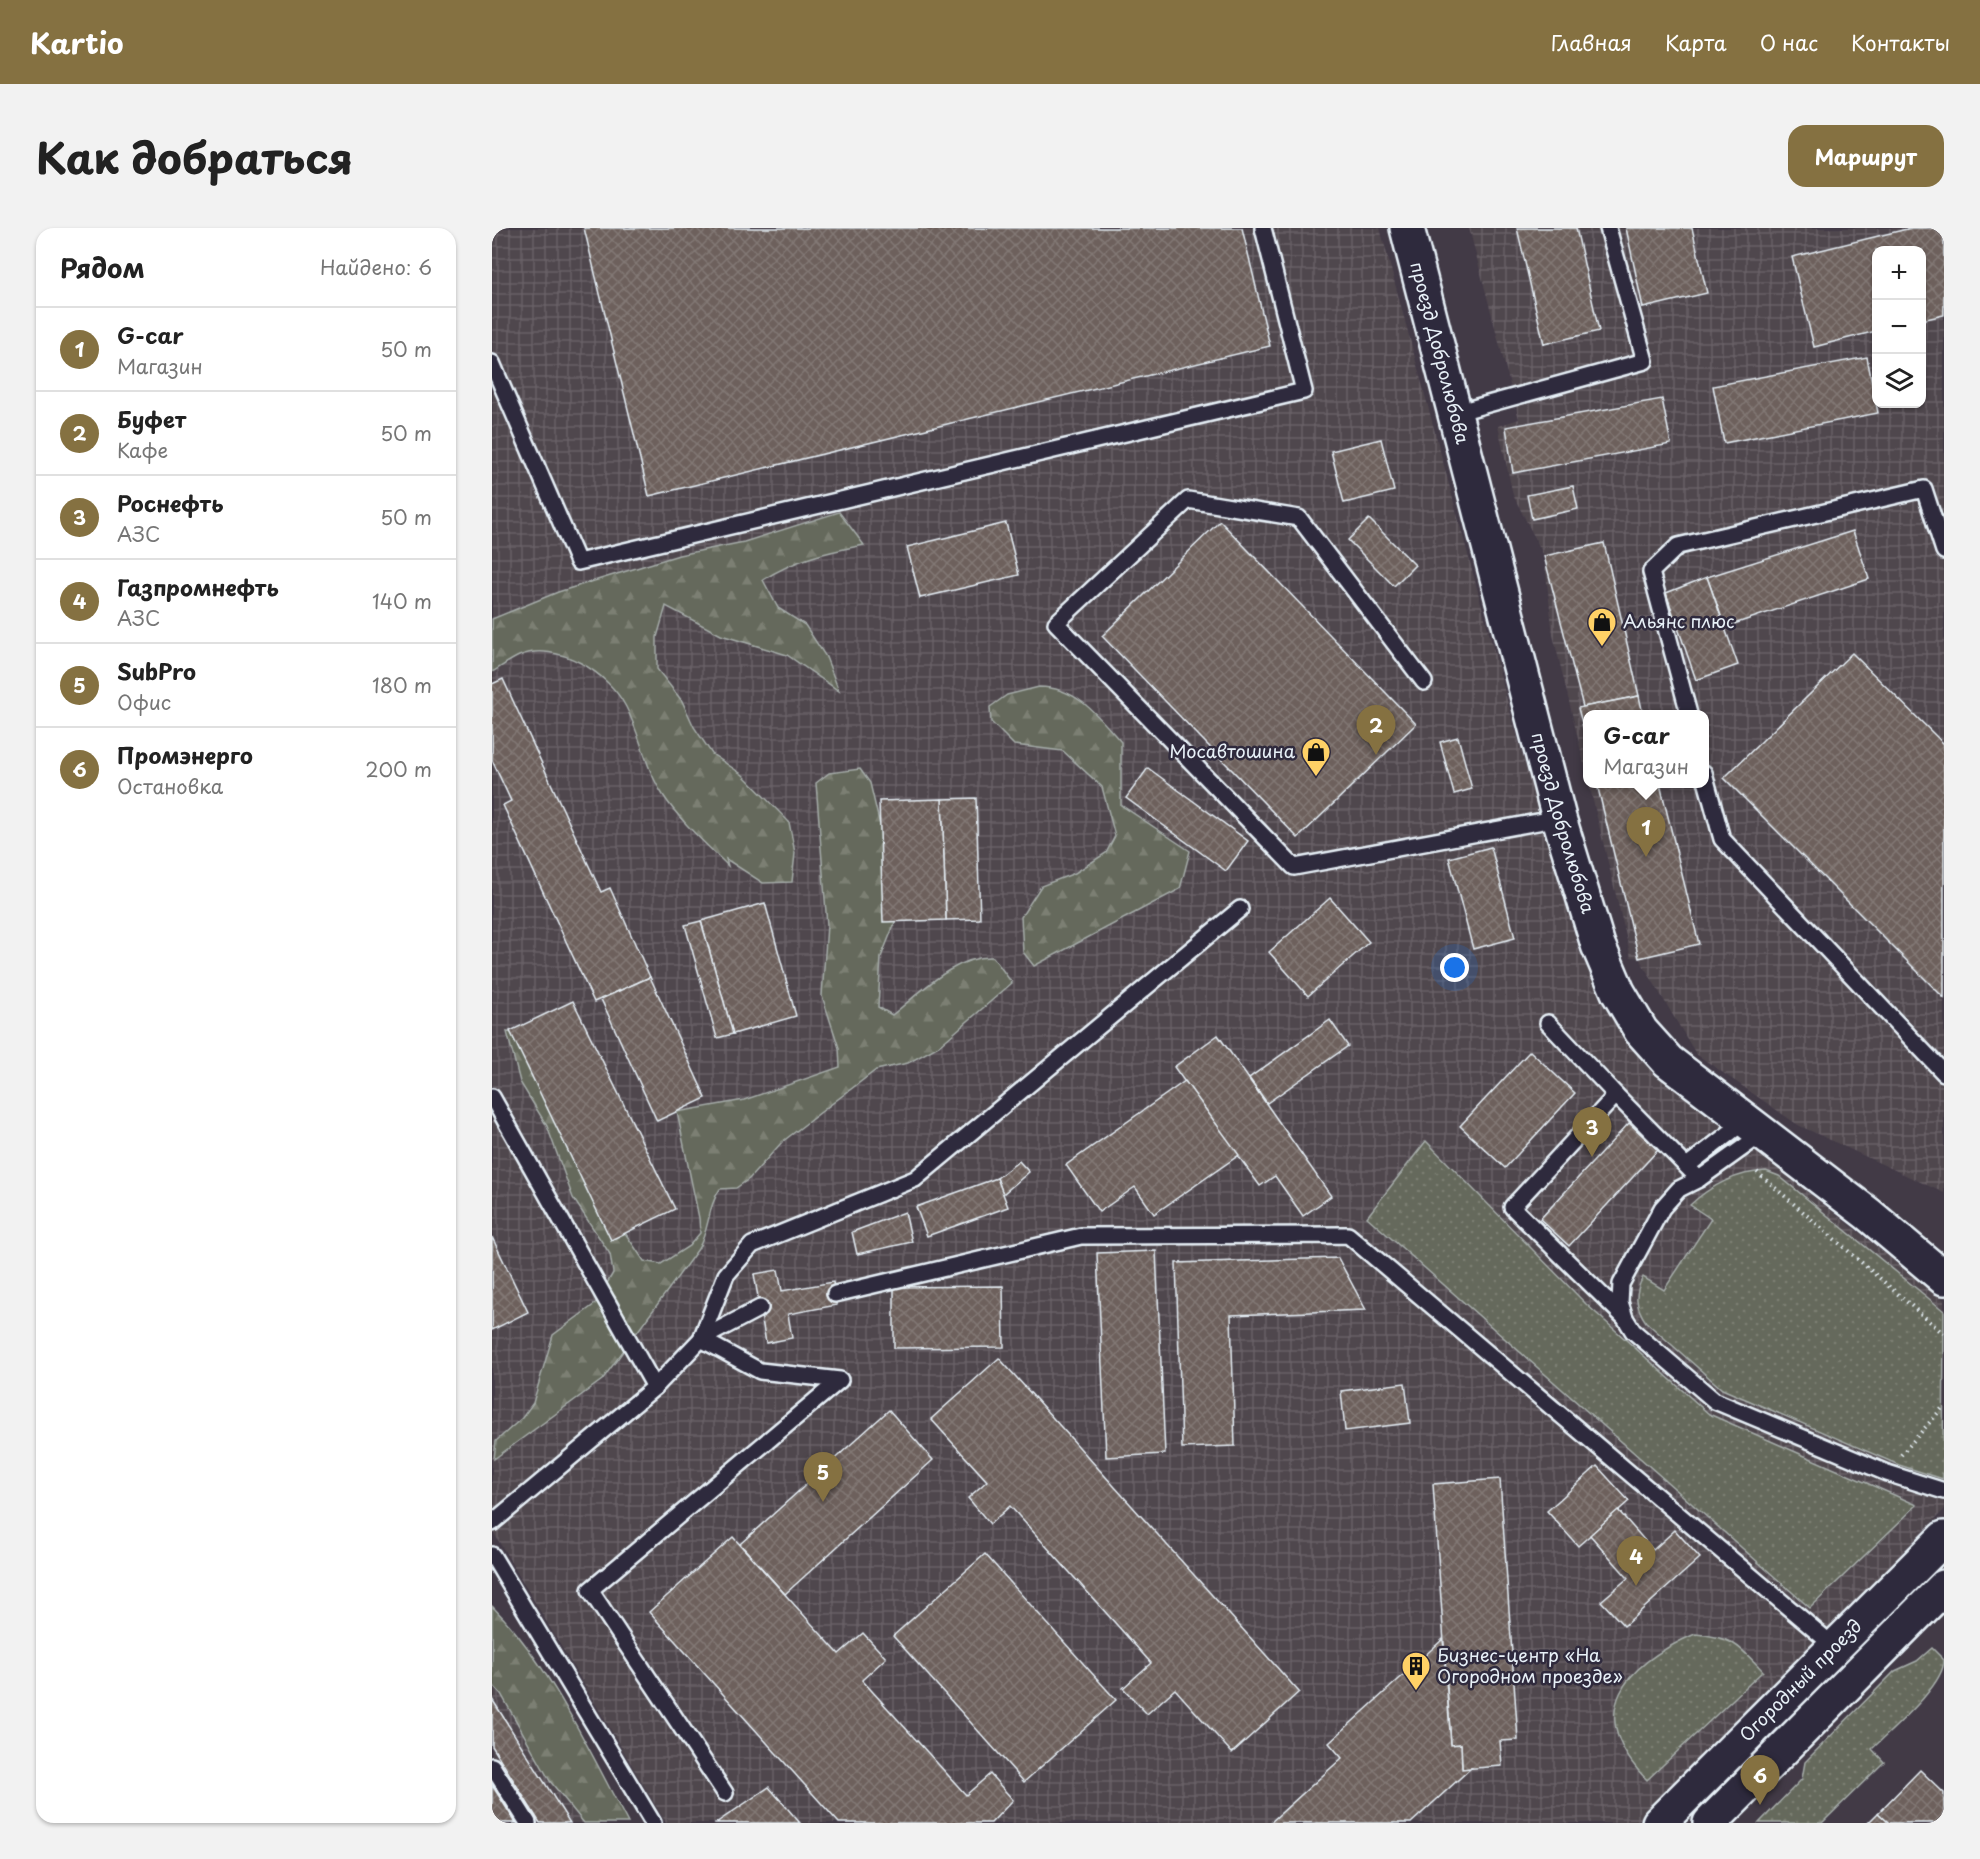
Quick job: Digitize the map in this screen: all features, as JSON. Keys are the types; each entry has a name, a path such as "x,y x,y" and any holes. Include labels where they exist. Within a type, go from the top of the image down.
{"street":[{"name":"проезд Добролюбова","path":"1407,228 1559,818 1598,945 1618,992 1641,1031 1668,1060 1868,1214 1944,1278"},
{"name":"Огородный проезд","path":"1710,1823 1922,1597 1944,1538"},
{"name":"Огородный проезд","path":"1659,1823 1835,1647 1922,1597"}],"lane":[{"path":"492,363 578,562 1304,391 1263,228"},
{"path":"1455,413 1645,361 1608,228"},
{"path":"1688,710 1651,572 1678,546 1924,489 1944,551"},
{"path":"1424,682 1299,518 1188,500 1056,623 1294,867 1559,818"},
{"path":"1708,788 1722,839 1944,1073"},
{"path":"701,1339 726,1275 752,1245 915,1179 1240,909"},
{"path":"1548,1023 1699,1179"},
{"path":"1616,1095 1512,1207 1625,1318 1634,1331 1716,1401 1887,1473 1944,1491"},
{"path":"492,1097 655,1387"},
{"path":"1625,1318 1620,1302 1621,1284 1662,1208 1679,1190 1736,1154 1754,1128"},
{"path":"1687,1166 1754,1128"},
{"path":"835,1293 1081,1236 1348,1235 1835,1647"},
{"path":"492,1522 655,1387 701,1339 760,1308"},
{"path":"701,1339 760,1371 840,1380 590,1590 725,1793"},
{"path":"492,1555 653,1823"},
{"path":"492,1767 528,1823"}],"path":[{"path":"1736,1154 1944,1334"},
{"path":"1909,1462 1898,1458 1944,1406"}],"shaded area":[{"path":"492,228 1380,228 1512,718 1579,950 1602,1000 1627,1040 1655,1071 1944,1300 1944,1510 1636,1823 666,1823 492,1530"},
{"path":"1469,228 1944,228 1944,1193 1798,1125 1696,1054 1639,958 1631,957 1590,788 1709,788 1709,710 1583,710 1583,759 1553,635 1544,556 1513,495 1498,426 1519,419"},
{"path":"492,1660 593,1823 492,1823"}],"green space":[{"path":"839,512 864,545 812,557 763,580 778,608 805,625 826,657 839,691 787,655 721,635 666,606 657,637 657,669 682,701 694,727 712,754 743,775 789,822 795,853 792,882 763,883 726,859 728,866 685,823 657,785 626,707 618,694 595,672 565,656 549,652 534,652 519,656 492,672 492,619 558,592 679,555 744,542"},
{"path":"1039,687 1065,692 1086,705 1104,722 1121,742 1121,805 1190,851 1180,889 1034,966 1023,952 1021,917 1041,886 1075,873 1106,853 1115,836 1102,787 1063,751 1014,745 991,722 990,707 1007,695"},
{"path":"860,769 870,783 900,910 881,957 878,1007 892,1015 939,977 965,962 979,958 993,957 1012,983 939,1046 908,1063 876,1070 782,1142 749,1179 736,1188 720,1189 698,1249 602,1380 494,1459 496,1441 522,1418 533,1403 553,1335 595,1304 613,1273 610,1254 573,1198 547,1126 520,1082 507,1032 522,1034 615,1218 644,1261 661,1264 689,1246 700,1233 699,1218 677,1112 744,1100 840,1067 839,1048 822,996 827,925 816,783 829,773"},
{"path":"1426,1141 1586,1304 1709,1414 1917,1505 1810,1608 1367,1217"},
{"path":"1766,1171 1779,1176 1944,1311 1943,1479 1899,1465 1722,1389 1642,1316 1637,1294 1643,1277 1664,1290 1711,1219 1690,1205 1707,1191 1725,1181 1745,1174"},
{"path":"492,1606 513,1629 550,1681 628,1823 584,1823 550,1781 501,1694 492,1684"},
{"path":"1695,1634 1727,1640 1741,1649 1763,1671 1647,1780 1627,1756 1617,1733 1615,1713 1620,1694 1631,1676 1648,1660"},
{"path":"1932,1648 1944,1660 1942,1671 1926,1695 1872,1749 1884,1762 1822,1823 1759,1823 1802,1779 1805,1762 1895,1671 1917,1661"}],"building":[{"path":"584,228 1242,228 1270,346 649,496"},
{"path":"1517,228 1576,228 1599,331 1544,344"},
{"path":"1626,228 1692,228 1707,293 1643,308"},
{"path":"1911,228 1944,228 1944,315 1926,319 1926,246 1872,246 1872,332 1814,347 1792,257"},
{"path":"1867,357 1872,382 1872,408 1877,408 1878,413 1724,443 1713,386"},
{"path":"1662,399 1671,444 1513,473 1506,427"},
{"path":"1381,439 1394,491 1344,503 1331,451"},
{"path":"1573,486 1578,509 1532,519 1527,495"},
{"path":"1369,519 1415,565 1394,586 1348,540"},
{"path":"1220,521 1416,724 1298,838 1102,636"},
{"path":"1006,523 1019,575 920,598 907,547"},
{"path":"1853,531 1869,579 1725,627 1707,577"},
{"path":"1604,543 1639,696 1583,707 1544,556"},
{"path":"1707,577 1738,665 1696,680 1666,593"},
{"path":"1852,653 1944,744 1944,998 1724,778"},
{"path":"503,679 601,892 610,888 650,977 594,1002 503,805 511,801 492,760 492,684"},
{"path":"1639,696 1642,710 1583,710 1583,727 1578,708"},
{"path":"1458,737 1472,789 1454,794 1440,742"},
{"path":"1148,768 1248,841 1226,871 1126,798"},
{"path":"1598,788 1661,788 1699,944 1639,958"},
{"path":"976,798 980,919 946,920 942,799"},
{"path":"942,799 946,920 883,922 879,801"},
{"path":"1491,847 1515,938 1473,949 1449,858"},
{"path":"1330,898 1369,942 1308,996 1269,952"},
{"path":"765,903 796,1016 733,1034 701,921"},
{"path":"701,921 733,1034 717,1038 685,925"},
{"path":"650,977 706,1098 657,1121 601,999"},
{"path":"573,1001 675,1209 611,1240 510,1031"},
{"path":"1330,1020 1348,1046 1267,1103 1249,1078"},
{"path":"1218,1035 1331,1196 1303,1216 1275,1176 1260,1186 1174,1067"},
{"path":"1530,1051 1575,1093 1505,1168 1460,1126"},
{"path":"1185,1081 1239,1155 1154,1214 1135,1187 1099,1212 1066,1165"},
{"path":"1629,1123 1658,1150 1569,1246 1540,1219"},
{"path":"1019,1161 1029,1172 1003,1194 997,1178"},
{"path":"997,1178 1008,1207 927,1236 916,1207"},
{"path":"905,1212 912,1242 857,1254 852,1232"},
{"path":"492,1237 528,1312 492,1330"},
{"path":"1156,1251 1165,1454 1106,1457 1097,1253"},
{"path":"1338,1258 1366,1310 1231,1315 1235,1446 1182,1448 1176,1263"},
{"path":"778,1270 782,1291 833,1282 837,1305 788,1314 792,1338 766,1343 754,1274"},
{"path":"1003,1286 1004,1347 894,1348 894,1287"},
{"path":"999,1358 1299,1692 1232,1753 1175,1689 1147,1714 1123,1688 1151,1663 1010,1506 990,1524 968,1498 987,1481 931,1419"},
{"path":"1405,1383 1410,1423 1345,1431 1341,1391"},
{"path":"889,1410 933,1460 785,1594 740,1544"},
{"path":"1597,1466 1629,1501 1578,1546 1547,1511"},
{"path":"1500,1479 1518,1740 1500,1741 1502,1766 1462,1769 1461,1744 1451,1745 1433,1484"},
{"path":"1618,1510 1653,1550 1675,1530 1700,1558 1624,1626 1601,1601 1628,1578 1590,1535"},
{"path":"733,1537 839,1654 863,1633 886,1658 862,1680 966,1795 990,1774 1013,1800 991,1823 839,1823 649,1612"},
{"path":"985,1554 1116,1700 1024,1782 893,1636"},
{"name":"Бизнес-центр «На Огородном проезде»","path":"1443,1639 1451,1745 1461,1744 1462,1769 1471,1768 1411,1823 1270,1823 1342,1758 1329,1743"},
{"path":"492,1699 570,1823 540,1823 492,1746"},
{"path":"1920,1770 1944,1793 1944,1823 1889,1823 1878,1813"},
{"path":"492,1785 516,1823 492,1823"},
{"path":"769,1787 800,1823 716,1823"},
{"path":"1878,1813 1889,1823 1868,1823"}],"place":[{"name":"Альянс плюс","path":"1602,648"},
{"name":"Буфет","path":"1376,755"},
{"name":"Мосавтошина","path":"1316,778"},
{"name":"G-car","path":"1646,857"},
{"name":"Роснефть","path":"1592,1157"},
{"name":"SubPro","path":"823,1502"},
{"name":"Газпромнефть","path":"1636,1586"},
{"name":"Бизнес-центр «На Огородном проезде»","path":"1416,1692"},
{"name":"Промэнерго","path":"1760,1805"}]}
